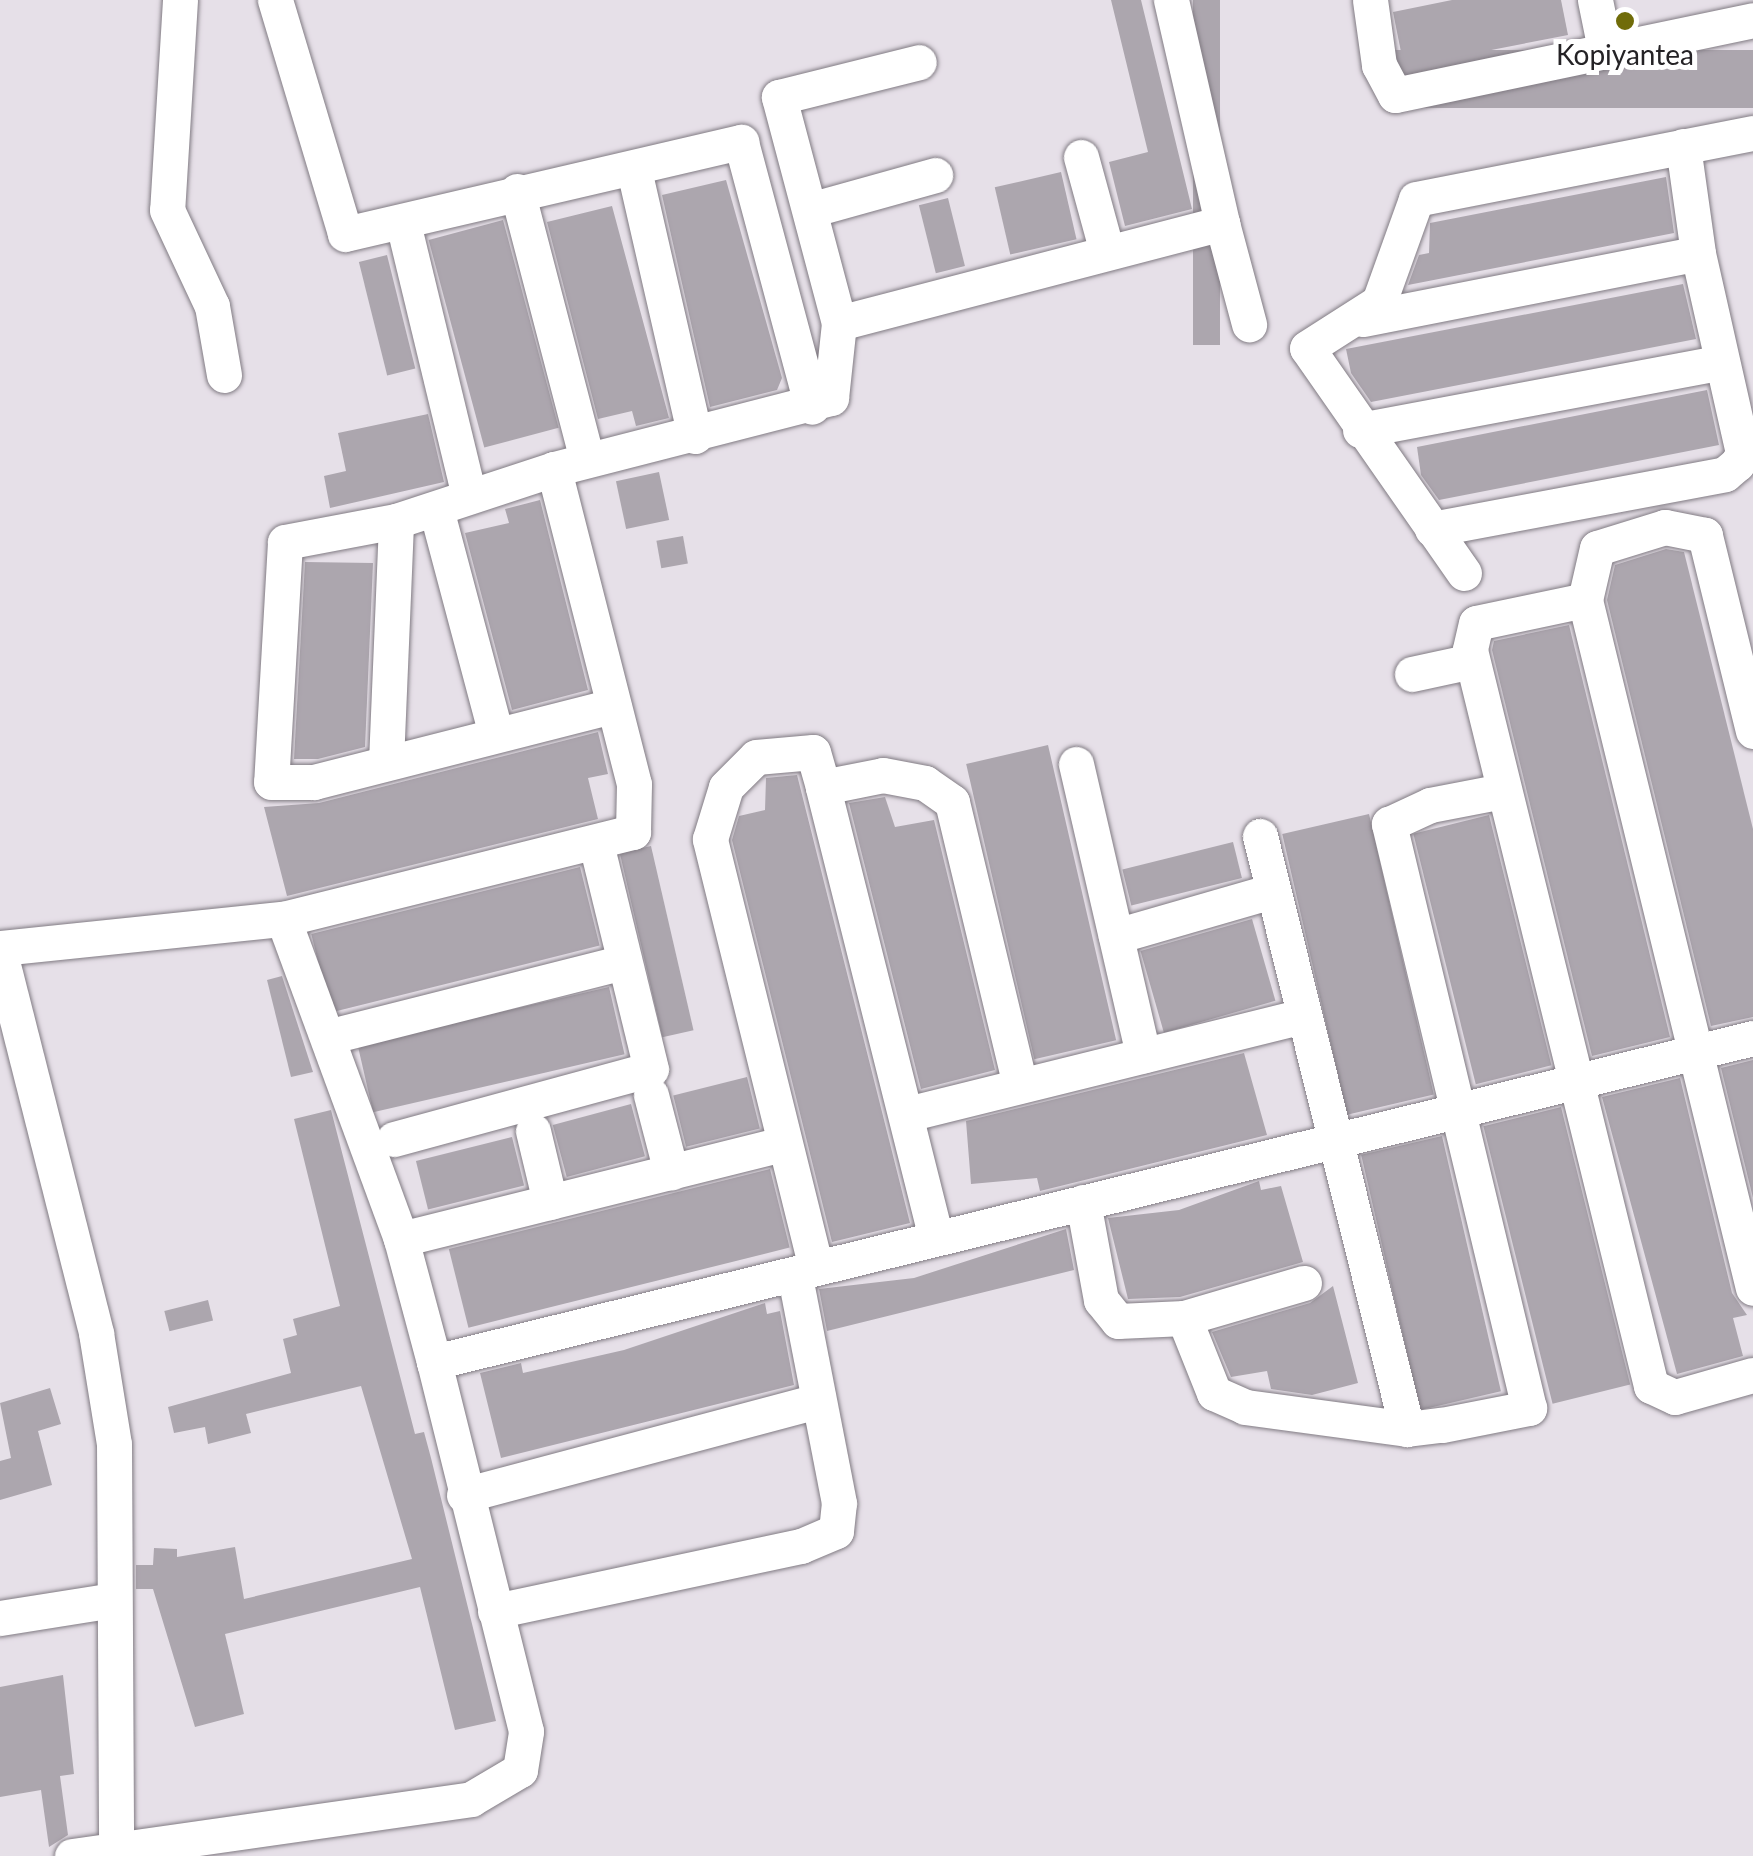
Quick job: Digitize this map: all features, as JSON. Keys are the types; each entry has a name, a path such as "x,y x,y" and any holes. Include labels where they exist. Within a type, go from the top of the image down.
{"street":[{"path":"180,0 167,210 212,306 224,375"},
{"path":"275,0 334,223 344,234 402,223 517,191 634,170 741,142 812,407"},
{"path":"1170,0 1249,324"},
{"path":"1370,0 1379,64 1395,96 1753,20"},
{"path":"1595,0 1605,49"},
{"path":"613,706 282,789 271,782 285,542 396,521 570,462 812,407 838,384 839,323 779,97 919,62"},
{"path":"1363,320 1379,302 1416,199 1753,133"},
{"path":"1432,529 1724,474 1743,452 1698,252 1683,146"},
{"path":"1081,157 1108,252"},
{"path":"634,170 695,436"},
{"path":"810,210 936,175"},
{"path":"116,1854 114,1600 118,1482 96,1333 0,950 245,926 633,832 640,812 613,706 517,191"},
{"path":"402,223 496,734"},
{"path":"839,323 1222,223"},
{"path":"1464,573 1360,430 1307,348 1363,320 1698,252"},
{"path":"1360,430 1722,362"},
{"path":"386,762 396,521"},
{"path":"1753,731 1711,549 1696,526 1605,542 1591,555 1586,600 1700,1050 1753,1288"},
{"path":"1586,600 1476,623 1472,661 1651,1386 1675,1397 1753,1375"},
{"path":"1412,674 1472,661"},
{"path":"495,1611 828,1538 841,1514 818,1401 806,1272 784,1144 714,877 712,820 739,770 764,754 813,752 936,1238"},
{"path":"1076,764 1143,1055"},
{"path":"824,787 884,775 925,784 952,802 1020,1085"},
{"path":"1184,1318 1214,1393 1245,1408 1407,1429 1529,1408 1389,824 1430,805 1503,792"},
{"path":"1260,836 1407,1429"},
{"path":"394,1138 644,1077 651,1050 624,962 596,844"},
{"path":"1116,936 1272,890"},
{"path":"72,1856 116,1854 470,1799 509,1783 526,1731 400,1239 288,932"},
{"path":"343,1033 624,962"},
{"path":"906,1114 1303,1016"},
{"path":"434,1362 1753,1038"},
{"path":"651,1095 672,1172"},
{"path":"532,1130 550,1202"},
{"path":"400,1239 784,1144"},
{"path":"1083,1202 1102,1300 1118,1321 1184,1318 1304,1283"},
{"path":"464,1494 818,1401"},
{"path":"0,1618 114,1600"}],"building":[{"path":"1111,0 1141,0 1192,209 1125,226 1109,162 1148,152"},
{"path":"1193,0 1220,0 1220,345 1193,345"},
{"path":"1452,0 1561,0 1568,35 1404,67 1393,12"},
{"path":"1389,50 1753,50 1753,108 1389,108"},
{"path":"1061,172 1077,239 1010,255 995,187"},
{"path":"1666,177 1674,233 1408,285 1419,255 1429,253 1430,223"},
{"path":"726,180 782,378 777,390 710,407 662,195"},
{"path":"948,198 965,266 936,273 919,205"},
{"path":"612,206 669,418 636,426 632,411 598,419 547,222"},
{"path":"503,220 559,428 484,448 429,240"},
{"path":"387,255 415,369 387,376 359,262"},
{"path":"1683,284 1696,339 1371,402 1351,373 1346,349"},
{"path":"1707,390 1719,445 1439,500 1421,475 1417,447"},
{"path":"428,414 444,482 330,508 324,476 346,471 338,433"},
{"path":"659,472 669,520 626,529 616,481"},
{"path":"540,500 588,690 512,710 465,533 509,523 505,509"},
{"path":"683,536 688,564 661,568 656,541"},
{"path":"1666,549 1684,552 1753,829 1753,1017 1711,1026 1607,600 1615,565"},
{"path":"305,562 373,563 365,747 318,759 294,759"},
{"path":"1569,625 1670,1037 1592,1056 1492,650 1494,641"},
{"path":"598,732 608,774 588,778 598,819 287,896 264,807 319,803"},
{"path":"1048,745 1116,1040 1034,1059 966,764"},
{"path":"797,775 910,1223 832,1242 732,840 739,816 765,810 766,778"},
{"path":"885,797 895,827 934,820 995,1070 921,1089 849,803"},
{"path":"1369,814 1434,1095 1347,1115 1282,834"},
{"path":"1489,815 1551,1065 1476,1084 1413,834"},
{"path":"1233,842 1242,878 1131,905 1122,870"},
{"path":"651,846 694,1030 662,1037 620,853"},
{"path":"580,867 600,946 331,1013 311,934"},
{"path":"1252,919 1275,1001 1164,1033 1140,951"},
{"path":"282,976 313,1072 291,1077 267,980"},
{"path":"609,987 625,1054 373,1112 358,1045"},
{"path":"1244,1053 1267,1135 1040,1191 1037,1178 971,1184 966,1121"},
{"path":"1753,1060 1753,1198 1721,1068"},
{"path":"747,1077 760,1128 686,1147 673,1095"},
{"path":"1680,1078 1732,1293 1747,1315 1733,1318 1743,1356 1677,1374 1602,1097"},
{"path":"631,1104 645,1156 567,1177 553,1125"},
{"path":"1561,1107 1630,1385 1553,1404 1483,1126"},
{"path":"331,1110 415,1434 424,1432 496,1721 455,1730 420,1587 225,1634 244,1714 195,1727 153,1589 136,1589 136,1565 153,1565 154,1548 177,1549 177,1557 235,1547 244,1599 412,1559 361,1386 246,1414 251,1433 208,1444 205,1427 174,1433 168,1407 291,1373 283,1339 297,1335 293,1319 340,1306 294,1119"},
{"path":"1442,1136 1501,1391 1420,1410 1361,1155"},
{"path":"512,1137 524,1186 428,1209 416,1161"},
{"path":"770,1169 790,1248 468,1328 449,1249"},
{"path":"1259,1181 1261,1190 1281,1186 1303,1262 1180,1297 1128,1299 1108,1218 1179,1210"},
{"path":"1066,1229 1074,1270 827,1331 819,1289 914,1278"},
{"path":"1333,1286 1358,1383 1312,1395 1271,1389 1267,1371 1231,1377 1212,1332 1310,1303"},
{"path":"208,1300 213,1320 169,1331 164,1311"},
{"path":"765,1303 767,1314 780,1311 794,1385 501,1458 480,1373 521,1363 523,1373 624,1350"},
{"path":"50,1388 61,1424 38,1431 52,1485 0,1500 0,1461 11,1458 0,1403"},
{"path":"63,1675 74,1774 60,1776 68,1835 49,1847 41,1790 0,1797 0,1687"}],"place":[{"name":"Kopiyantea","path":"1625,21"}]}
